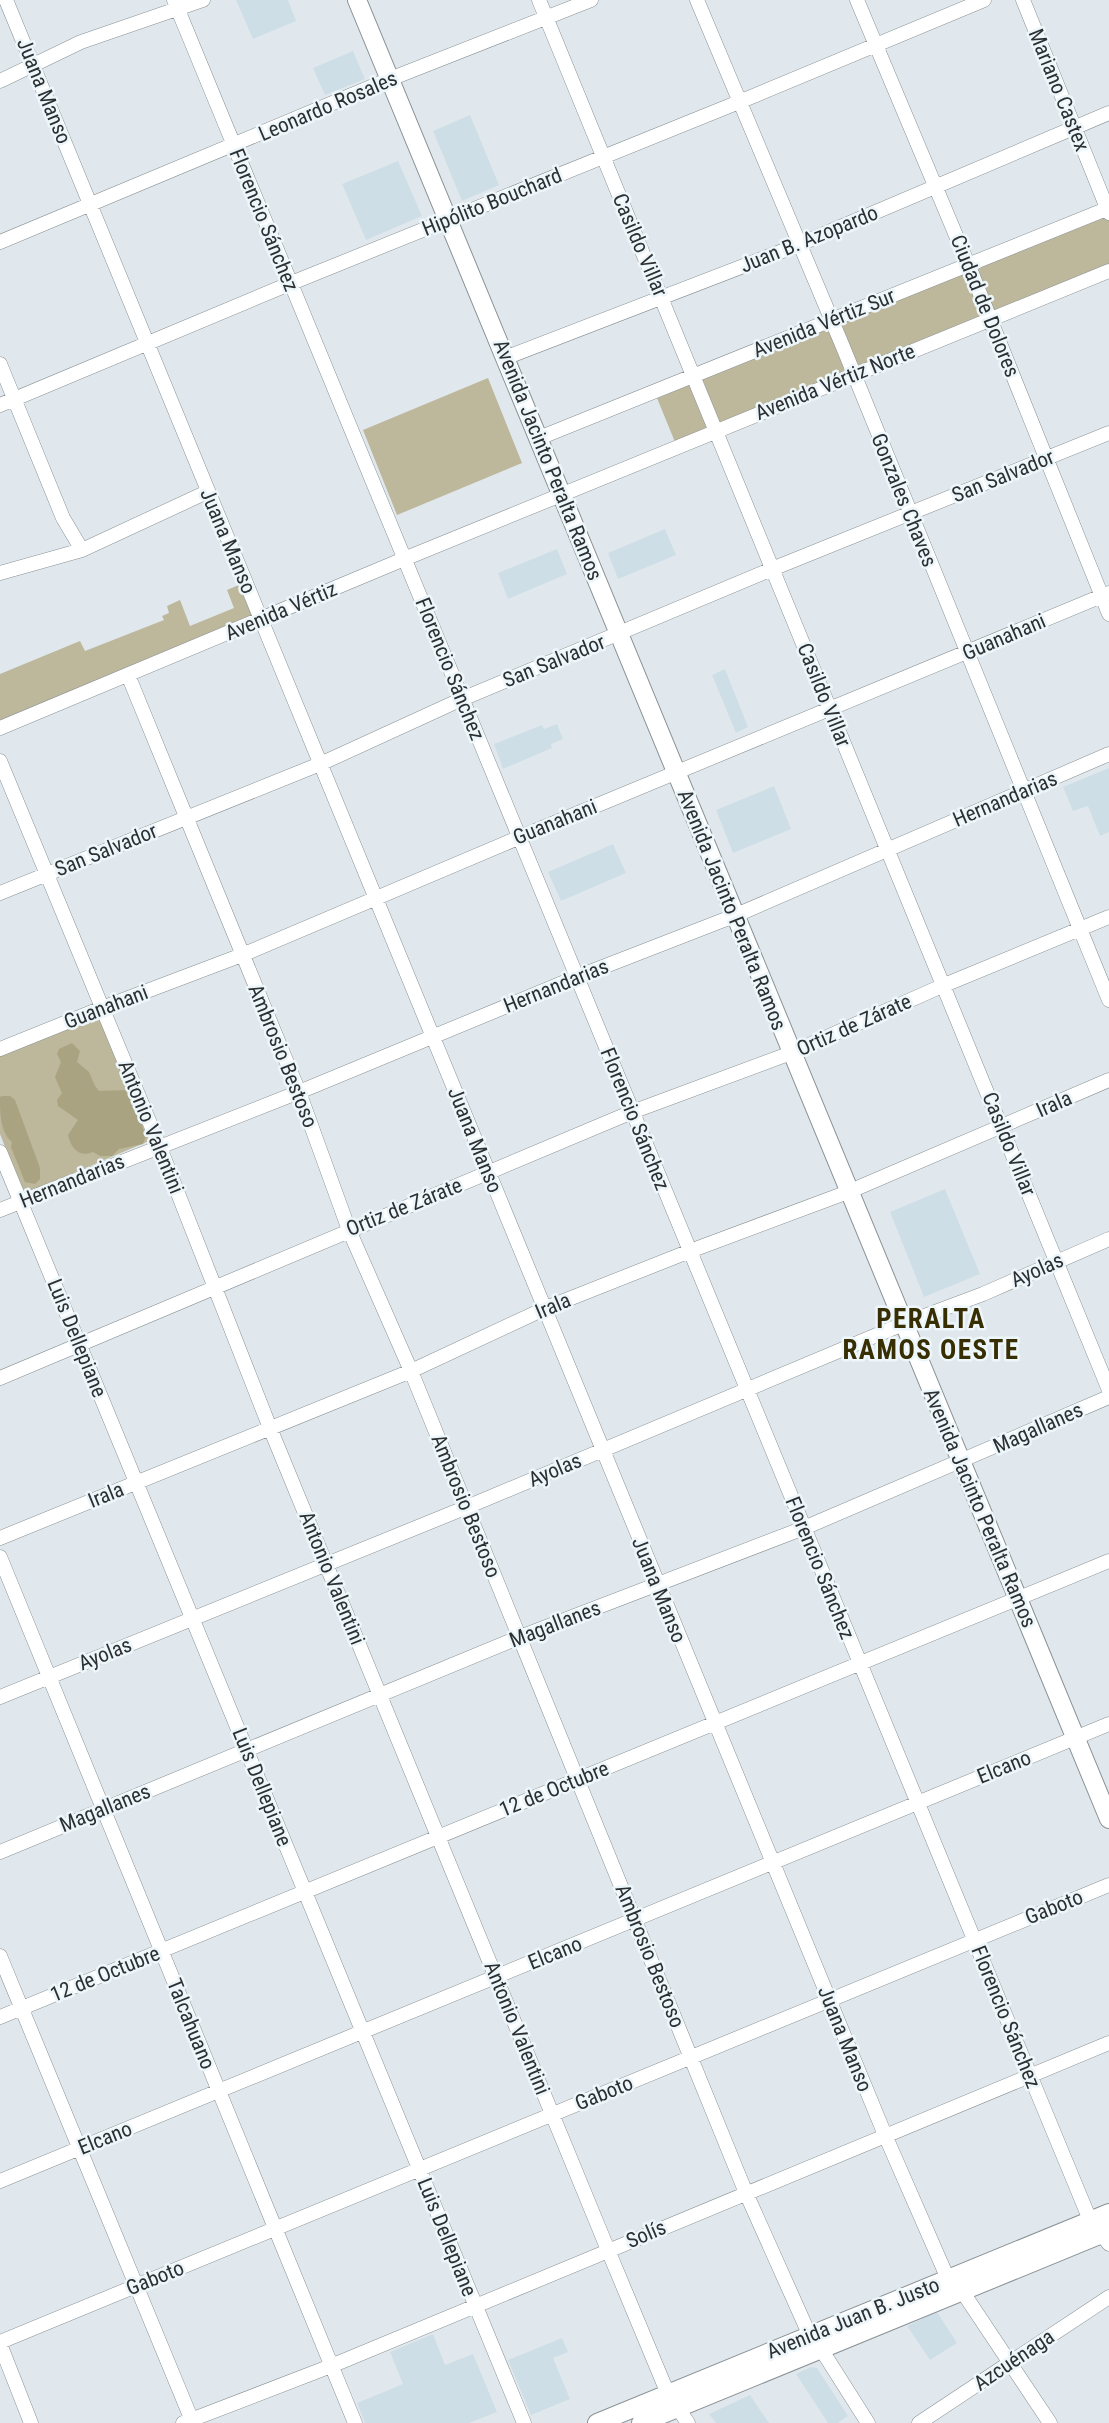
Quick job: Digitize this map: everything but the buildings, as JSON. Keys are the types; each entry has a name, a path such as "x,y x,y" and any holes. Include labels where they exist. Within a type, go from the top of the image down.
{"main road":[{"name":"Avenida Jacinto Peralta Ramos","path":"357,0 1109,1819"},
{"name":"Avenida Juan B. Justo","path":"816,2342 962,2291 1103,2232 1109,2213"},
{"name":"Avenida Juan B. Justo","path":"641,2423 678,2408 948,2279 1103,2232"},
{"name":"Avenida Juan B. Justo","path":"597,2423 678,2408"}],"street":[{"name":"Juana Manso","path":"6,0 488,1173 546,1308 657,1586 885,2135 948,2279"},
{"path":"0,81 81,42 176,5 203,0"},
{"name":"Casildo Villar","path":"539,0 1109,1390"},
{"name":"Leonardo Rosales","path":"0,242 390,79 591,0"},
{"name":"Gonzales Chaves","path":"697,0 831,320 1109,1000"},
{"name":"Ciudad de Dolores","path":"857,0 1105,594 1109,615"},
{"name":"Hipólito Bouchard","path":"0,405 289,284 984,0"},
{"name":"Mariano Castex","path":"1023,0 1108,210"},
{"name":"Florencio Sánchez","path":"176,5 289,284 1030,2075 1103,2232"},
{"name":"Juan B. Azopardo","path":"506,358 798,245 1109,113"},
{"name":"Avenida Vértiz Sur","path":"539,438 1108,210"},
{"name":"Avenida Vértiz Norte","path":"562,495 1109,271"},
{"path":"0,364 63,518 82,550"},
{"name":"San Salvador","path":"0,893 320,764 462,699 772,569 1109,433"},
{"path":"0,573 82,550 207,492"},
{"name":"Avenida Vértiz","path":"0,728 562,495"},
{"name":"Guanahani","path":"0,1049 242,955 1105,594"},
{"name":"Ambrosio Bestoso","path":"128,675 299,1092 349,1230 411,1371 746,2193 816,2342 868,2423"},
{"name":"Hernandarias","path":"0,1210 734,916 1109,754"},
{"name":"Antonio Valentini","path":"0,761 159,1145 270,1428 552,2114 608,2250 678,2408"},
{"name":"Ortiz de Zárate","path":"0,1377 632,1112 791,1053 942,986 1109,917"},
{"name":"Irala","path":"0,1538 411,1371 546,1308 848,1192 1109,1080"},
{"name":"Luis Dellepiane","path":"0,1152 524,2423"},
{"name":"Ayolas","path":"0,1697 467,1507 903,1324 983,1294 1109,1239"},
{"name":"Magallanes","path":"0,1852 520,1637 804,1528 1109,1397"},
{"name":"Talcahuano","path":"0,1557 355,2423"},
{"name":"12 de Octubre","path":"0,2017 1109,1561"},
{"name":"Elcano","path":"0,2181 1109,1724"},
{"name":"Gaboto","path":"0,2343 1109,1884"},
{"path":"0,1956 136,2286 189,2422"},
{"name":"Solís","path":"189,2422 331,2366 1109,2043"},
{"path":"948,2279 962,2291 1050,2423"},
{"name":"Azcuénaga","path":"919,2423 1109,2297"},
{"path":"0,2343 31,2423"}],"shaded area":[{"path":"236,0 288,0 296,21 253,39"},
{"path":"353,51 365,79 325,95 313,68"},
{"path":"470,115 499,185 462,201 433,131"},
{"path":"398,161 422,216 366,240 342,184"},
{"path":"1109,213 1109,264 675,442 657,398"},
{"path":"488,378 522,463 397,515 363,430"},
{"path":"665,529 676,555 618,579 608,553"},
{"path":"557,549 567,574 508,599 498,573"},
{"path":"241,584 254,616 0,720 0,674 80,641 85,651 164,620 162,616 169,613 167,606 180,600 190,626 234,608 227,590"},
{"path":"725,669 748,727 736,733 712,675"},
{"path":"557,724 563,739 551,744 552,748 503,769 494,744 542,725 544,729"},
{"path":"1109,768 1109,832 1100,836 1088,806 1073,811 1063,787"},
{"path":"774,786 791,829 733,853 716,810"},
{"path":"613,844 626,873 561,901 548,872"},
{"path":"96,1016 100,1018 149,1141 31,1191 25,1191 21,1187 0,1134 0,1055"},
{"path":"72,1043 80,1051 77,1062 89,1072 99,1091 128,1090 146,1136 143,1144 119,1149 112,1156 100,1156 93,1152 80,1153 71,1144 68,1135 78,1120 58,1106 57,1100 62,1093 55,1077 61,1062 57,1054 59,1049"},
{"path":"10,1096 15,1100 40,1168 40,1179 35,1184 25,1182 11,1147 12,1142 5,1133 0,1109 0,1097"},
{"path":"945,1189 980,1274 924,1297 890,1212"},
{"path":"937,2312 957,2343 930,2360 907,2326"},
{"path":"433,2334 445,2365 473,2354 497,2412 469,2423 365,2423 357,2403 403,2384 390,2352"},
{"path":"562,2338 568,2352 553,2358 570,2399 531,2415 508,2360"},
{"path":"811,2367 817,2368 848,2416 838,2423 828,2423 796,2374"},
{"path":"750,2395 769,2423 716,2423 709,2414"}],"district":[{"name":"PERALTA RAMOS OESTE","path":"931,1334"}]}
